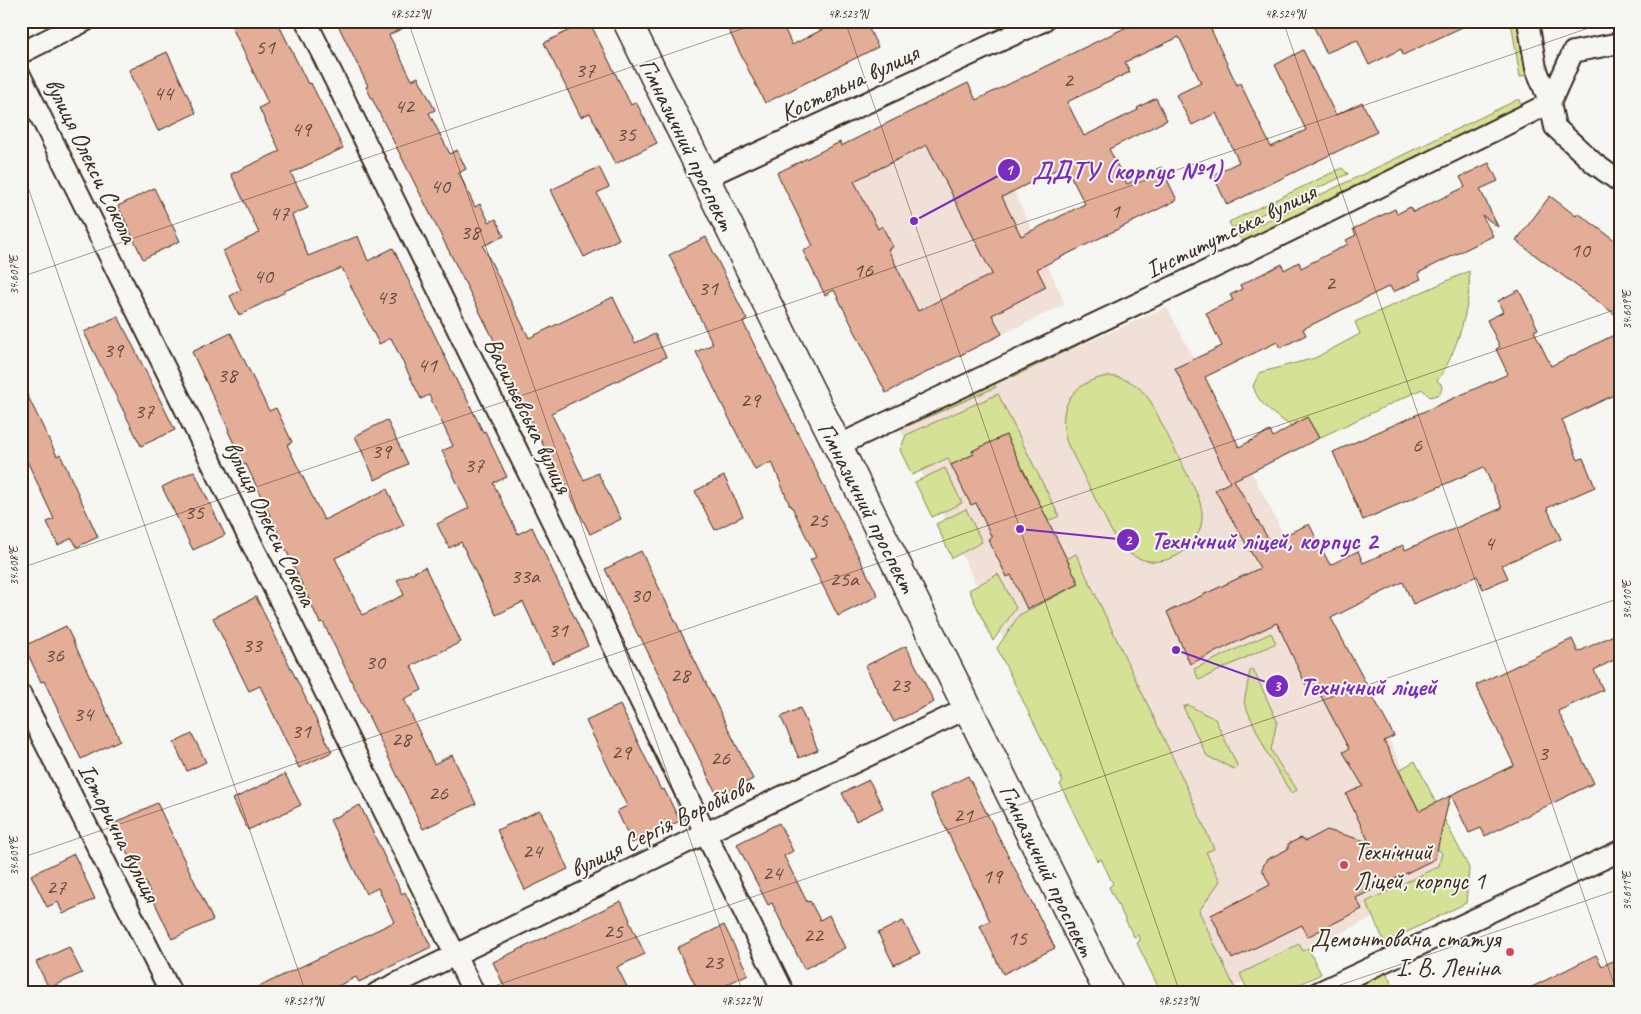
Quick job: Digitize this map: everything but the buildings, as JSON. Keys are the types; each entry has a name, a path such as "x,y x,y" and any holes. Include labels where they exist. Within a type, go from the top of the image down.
{"main road":[{"name":"Гімназичний проспект","path":"627,21 1109,993"}],"street":[{"path":"21,53 85,21"},
{"name":"Васильєвська вулиця","path":"306,21 784,993"},
{"name":"Костельна вулиця","path":"704,178 1043,21"},
{"path":"1528,21 1536,68 1550,103 1555,127 1595,164 1620,182"},
{"path":"1550,103 1573,52 1620,43"},
{"name":"вулиця Олекси Сокола","path":"21,77 474,993"},
{"name":"Інститутська вулиця","path":"837,446 1236,257 1550,103"},
{"name":"Історична вулиця","path":"21,695 171,993"},
{"name":"вулиця Сергія Воробйова","path":"377,993 454,954 968,708"},
{"path":"1317,993 1620,851"}],"shaded area":[{"path":"911,111 921,130 1014,191 1065,304 944,363 934,343 875,372 834,290 825,295 803,251 812,246 777,173 840,142 842,145"},
{"path":"1167,307 1458,875 1221,993 1177,993 899,426"}],"green space":[{"path":"1511,21 1517,21 1526,75 1520,77"},
{"path":"1519,99 1521,106 1244,241 1237,235"},
{"path":"1342,168 1348,174 1232,228 1229,222"},
{"path":"1469,271 1468,298 1461,328 1450,358 1437,381 1441,384 1442,388 1440,394 1430,397 1422,389 1319,438 1307,417 1291,426 1263,405 1259,399 1253,386 1262,372 1315,358 1360,334 1355,322"},
{"path":"1189,282 1192,289 1013,377 1009,370"},
{"path":"1108,376 1133,383 1147,396 1199,500 1202,520 1199,532 1185,550 1165,560 1143,560 1122,547 1114,536 1067,443 1064,419 1065,408 1070,399 1084,384"},
{"path":"992,382 996,387 908,426 905,421"},
{"path":"998,394 1059,516 1048,521 1006,435 972,451 974,454 951,465 948,458 912,475 900,450 906,435"},
{"path":"945,468 962,503 932,517 915,482"},
{"path":"966,509 982,542 952,558 936,524"},
{"path":"1076,554 1183,779 1214,849 1206,852 1220,881 1199,911 1237,993 1161,993 1137,943 1140,941 1138,935 1134,937 1109,887 1113,884 1101,859 1097,861 1060,784 1063,782 997,648 1019,615 1079,584 1067,559"},
{"path":"998,574 1016,608 993,641 969,590"},
{"path":"1271,633 1276,643 1199,680 1194,669"},
{"path":"1253,669 1277,721 1271,750 1297,790 1291,793 1267,753 1244,703 1250,671"},
{"path":"1188,705 1215,719 1238,767 1234,769 1207,756 1183,707"},
{"path":"1415,761 1469,868 1466,903 1385,943 1366,902 1439,866 1442,853 1438,849 1399,770"},
{"path":"1299,944 1303,951 1308,948 1321,974 1282,993 1249,993 1240,974"},
{"path":"1385,970 1396,993 1337,993"}],"place":[{"name":"ДДТУ (корпус №1)","path":"914,221"},
{"name":"Технічний ліцей, корпус 2","path":"1020,529"},
{"name":"Технічний ліцей","path":"1176,650"},
{"name":"Технічний Ліцей, корпус 1","path":"1344,865"},
{"name":"Демонтована статуя І. В. Леніна","path":"1510,952"}]}
